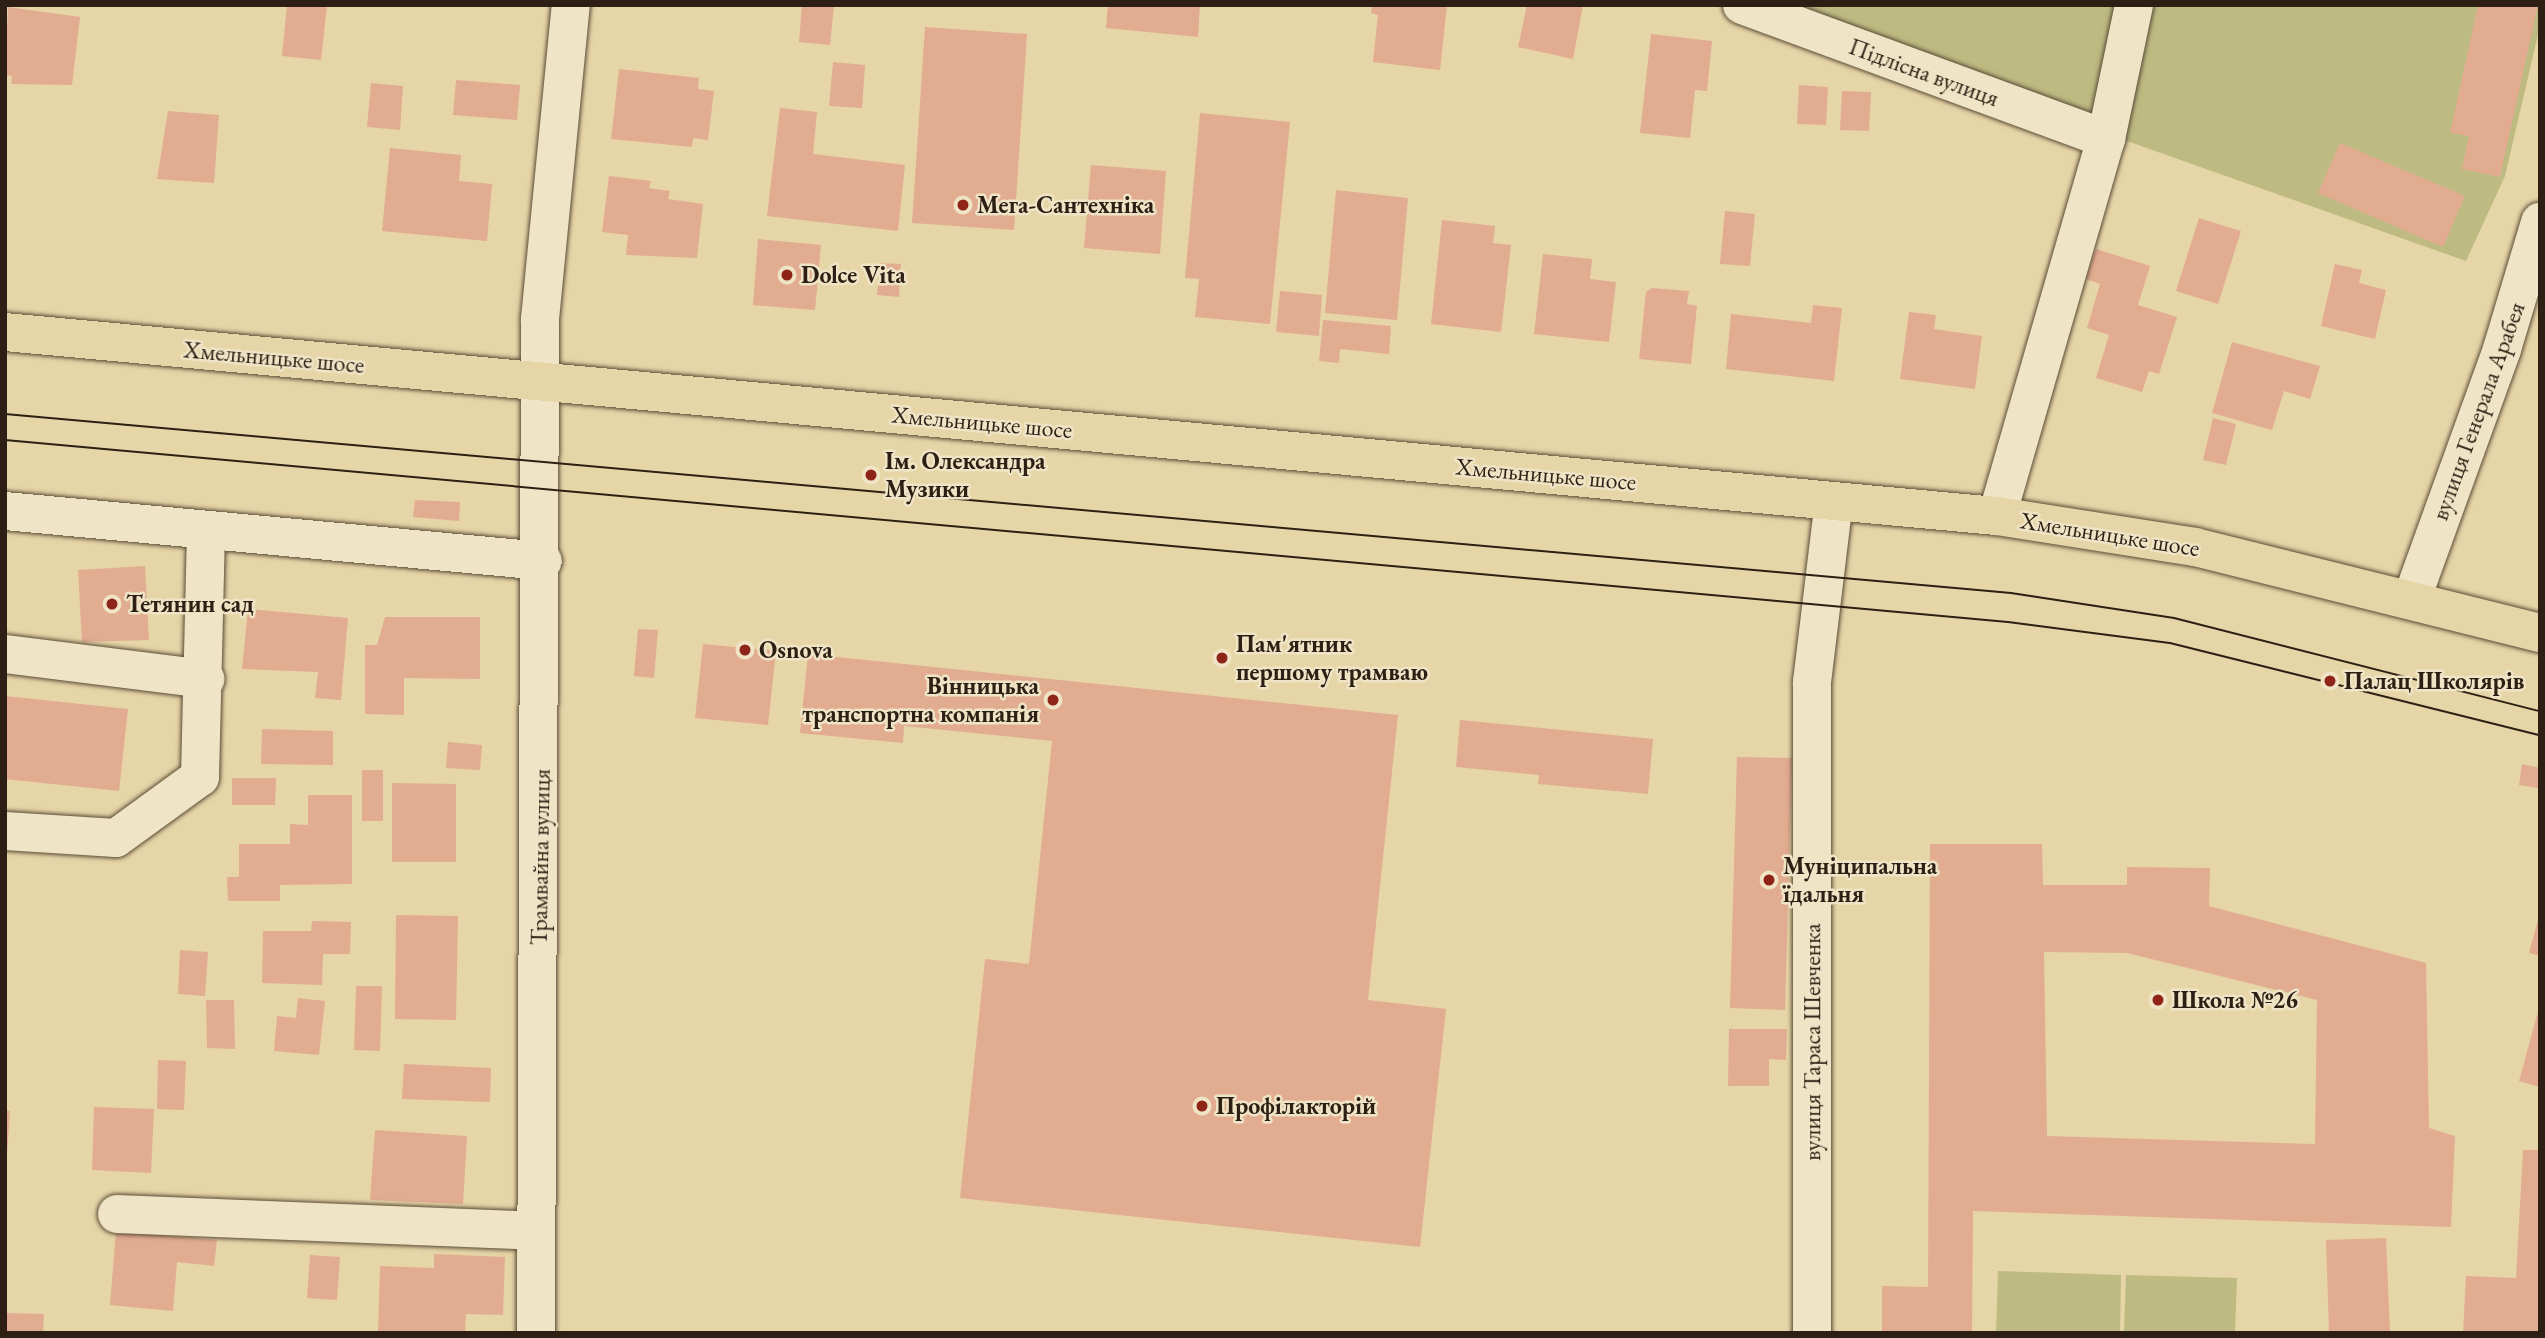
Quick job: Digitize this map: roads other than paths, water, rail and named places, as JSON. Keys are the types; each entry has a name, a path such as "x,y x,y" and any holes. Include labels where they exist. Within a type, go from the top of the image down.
{"main road":[{"name":"Хмельницьке шосе","path":"5,332 1997,516 2195,547 2412,598 2540,633"}],"street":[{"path":"542,381 540,319 571,5"},
{"path":"1997,516 2106,139 2134,5"},
{"name":"Підлісна вулиця","path":"1750,7 2106,139"},
{"name":"вулиця Генерала Арабея","path":"2412,598 2502,349 2540,222"},
{"name":"Трамвайна вулиця","path":"536,1333 543,561 542,381"},
{"name":"вулиця Тараса Шевченка","path":"1812,1333 1812,682 1834,500"},
{"path":"5,511 543,561"},
{"path":"5,831 116,838 200,777 205,679 206,530"},
{"path":"5,654 205,679"},
{"path":"117,1214 535,1231"}],"tram line":[{"path":"5,414 2011,593 2174,618 2540,711"},
{"path":"5,440 2008,622 2170,643 2540,735"}],"place":[{"name":"Мега-Сантехніка","path":"963,205"},
{"name":"Dolce Vita","path":"787,275"},
{"name":"Ім. Олександра Музики","path":"871,475"},
{"name":"Тетянин сад","path":"112,604"},
{"name":"Osnova","path":"745,650"},
{"name":"Пам'ятник першому трамваю","path":"1222,658"},
{"name":"Палац Школярів","path":"2330,681"},
{"name":"Вінницька транспортна компанія","path":"1053,700"},
{"name":"Муніципальна їдальня","path":"1769,880"},
{"name":"Школа №26","path":"2158,1000"},
{"name":"Профілакторій","path":"1202,1106"}]}
